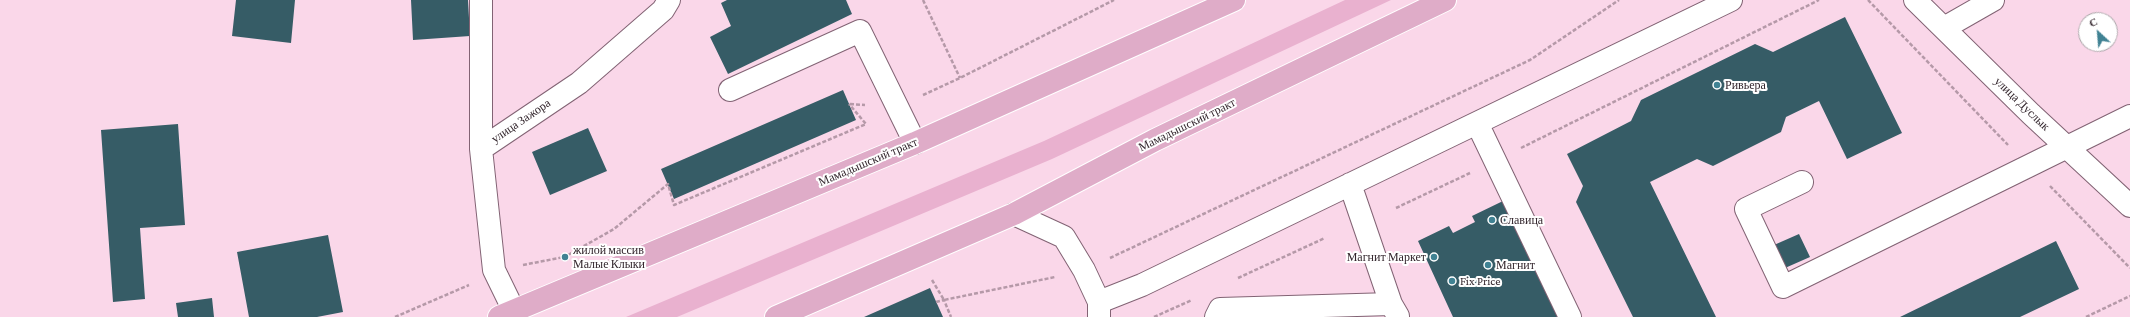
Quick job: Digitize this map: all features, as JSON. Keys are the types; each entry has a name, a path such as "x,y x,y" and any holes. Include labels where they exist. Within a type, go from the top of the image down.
{"main road":[{"name":"Мамадышский тракт","path":"506,314 914,143 1234,0"},
{"name":"Мамадышский тракт","path":"776,317 1014,214 1155,140 1445,0"}],"street":[{"path":"481,0 481,149"},
{"name":"улица Зажора","path":"506,314 494,270 481,149 579,82 663,10 669,0"},
{"path":"1014,214 1064,237 1084,270 1099,309 1142,285 1731,0"},
{"name":"улица Дуслык","path":"1915,0 2130,206"},
{"path":"1944,28 1993,0"},
{"path":"730,90 860,31 898,106 914,143"},
{"path":"1802,182 1746,209 1783,287 2068,148 2130,116"},
{"path":"1477,123 1570,317"},
{"path":"1216,317 1220,309 1395,311 1350,184"}],"path":[{"path":"923,0 960,78"},
{"path":"395,317 467,286 494,270 564,257 614,229 668,184 674,205 866,124 849,104 898,106 960,78 1114,0"},
{"path":"936,302 1084,270 1530,60 1619,0"},
{"path":"1396,208 1496,161 1820,0"},
{"path":"1868,0 2130,268"},
{"path":"925,283 932,280 952,317"},
{"path":"2086,317 2130,296"}],"shaded area":[{"path":"1345,0 1391,0 1052,159 677,317 626,317 1044,141"}],"building":[{"path":"236,0 295,0 291,43 232,36"},
{"path":"411,0 468,0 470,36 413,40"},
{"path":"727,0 846,0 852,14 728,74 710,37 731,26 721,3"},
{"path":"1845,17 1902,133 1847,159 1819,101 1786,117 1781,132 1713,166 1697,159 1650,182 1716,317 1633,317 1576,202 1583,186 1567,154 1631,121 1641,100 1755,44 1773,52"},
{"path":"843,90 856,120 674,199 661,169"},
{"path":"178,124 185,225 140,228 145,299 113,302 101,130"},
{"path":"588,128 607,171 550,195 532,152"},
{"path":"1503,201 1558,317 1453,317 1418,241 1449,226 1453,233 1475,222 1472,216"},
{"path":"1799,234 1810,257 1785,268 1774,245"},
{"path":"328,235 343,312 317,317 249,317 237,252"},
{"path":"2056,241 2079,289 2020,317 1900,317"},
{"path":"930,288 943,317 864,317"},
{"path":"212,298 214,317 178,317 176,303"}],"place":[{"name":"Ривьера","path":"1717,85"},
{"name":"Славица","path":"1492,220"},
{"name":"жилой массив Малые Клыки","path":"565,257"},
{"name":"Магнит Маркет","path":"1434,257"},
{"name":"Магнит","path":"1488,265"},
{"name":"Fix Price","path":"1452,281"}]}
